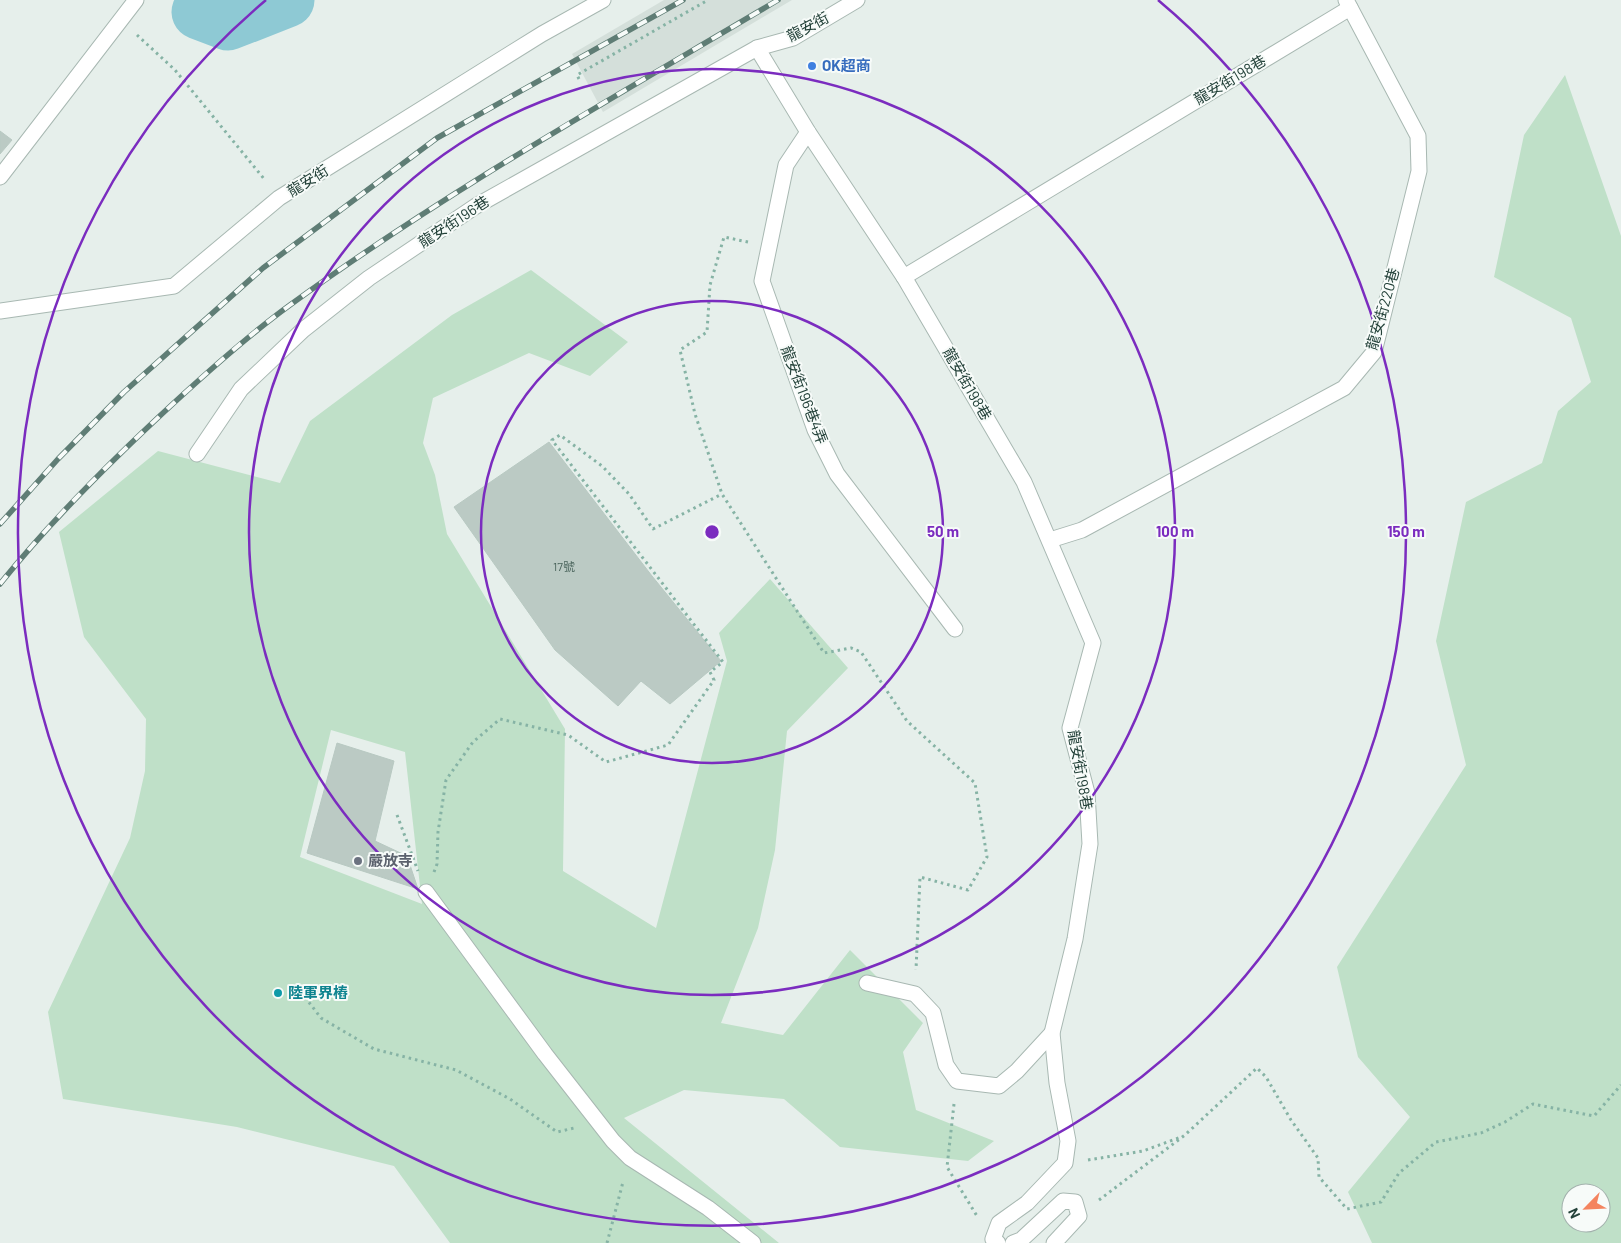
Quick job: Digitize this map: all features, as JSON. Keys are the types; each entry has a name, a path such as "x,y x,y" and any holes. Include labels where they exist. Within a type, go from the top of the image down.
{"lane":[{"path":"0,177 136,0"},
{"name":"龍安街","path":"0,311 174,286 280,198 542,34 603,0"},
{"name":"龍安街","path":"757,48 793,38 857,0"},
{"name":"龍安街198巷","path":"904,277 1348,4"},
{"name":"龍安街220巷","path":"1050,540 1082,530 1344,388 1374,352 1419,171 1418,136 1348,4"},
{"name":"龍安街198巷","path":"757,48 808,132 904,277 1024,482 1093,643 1070,728 1087,793 1090,844 1075,940 1052,1032 1057,1083 1068,1141 1065,1163"},
{"name":"龍安街196巷","path":"197,454 241,389 303,330 369,278 476,206 757,48"},
{"name":"龍安街196巷4弄","path":"808,132 786,165 762,282 815,430 837,474 955,629"},
{"path":"426,892 544,1054 599,1124 630,1158 708,1208 753,1243"},
{"path":"868,983 914,994 934,1013 946,1065 957,1081 999,1086 1018,1071 1052,1032"},
{"path":"995,1241 999,1223 1027,1203 1065,1163"},
{"path":"1013,1243 1021,1240 1063,1201 1075,1202 1079,1216 1054,1243"}],"path":[{"path":"579,79 577,75 708,0"},
{"path":"121,20 175,70 280,198"},
{"path":"770,247 724,237 710,285 707,332 680,350 695,414 722,494 824,653 851,648 862,652 907,721 975,783 987,856 968,890 920,877 914,994"},
{"path":"426,892 437,864 438,832 446,780 473,742 500,719 568,735 606,762 668,745 714,680 710,672 723,662 552,440 560,435 602,466 629,494 653,529 722,494"},
{"path":"397,814 426,892"},
{"path":"301,992 321,1018 374,1049 456,1070 510,1099 556,1132 599,1124"},
{"path":"1079,1216 1185,1135 1257,1068 1266,1077 1291,1120 1318,1158 1320,1177 1347,1209 1381,1202 1399,1173 1436,1142 1481,1133 1505,1122 1533,1104 1594,1116 1621,1084"},
{"path":"957,1081 946,1167 995,1241"},
{"path":"1065,1163 1143,1151 1185,1135"},
{"path":"607,1243 630,1158"}],"shaded area":[{"path":"664,0 792,0 603,112 572,54"}],"green space":[{"path":"1565,75 1621,236 1621,1243 1372,1243 1348,1192 1410,1117 1358,1057 1337,967 1466,765 1436,641 1466,502 1542,463 1558,411 1591,382 1571,318 1494,277 1524,135"},
{"path":"531,270 628,342 590,376 529,353 433,398 423,443 435,475 447,534 565,729 563,871 656,928 727,661 719,633 770,579 848,668 787,731 775,850 758,928 721,1023 783,1035 850,950 923,1023 903,1052 916,1110 994,1141 968,1161 840,1147 784,1099 684,1090 624,1118 779,1243 450,1243 394,1166 237,1127 63,1099 48,1012 130,838 145,771 146,719 84,637 59,532 158,451 280,483 310,421 452,315","holes":["331,730 405,752 422,904 300,857"]}],"building":[{"path":"0,131 12,140 0,154"},
{"path":"549,442 652,576 721,661 670,704 641,681 618,706 555,650 454,507"},
{"path":"337,743 394,761 375,841 407,856 418,889 307,853"}],"waterway":[{"path":"199,12 228,23 287,0"}],"railway":[{"path":"0,524 58,459 124,392 263,268 437,138 683,0"},
{"path":"0,584 41,535 131,444 218,363 275,316 408,223 530,147 778,0"}],"place":[{"name":"OK超商","path":"812,66"},
{"name":"嚴放寺","path":"358,861"},
{"name":"陸軍界樁","path":"278,993"}]}
